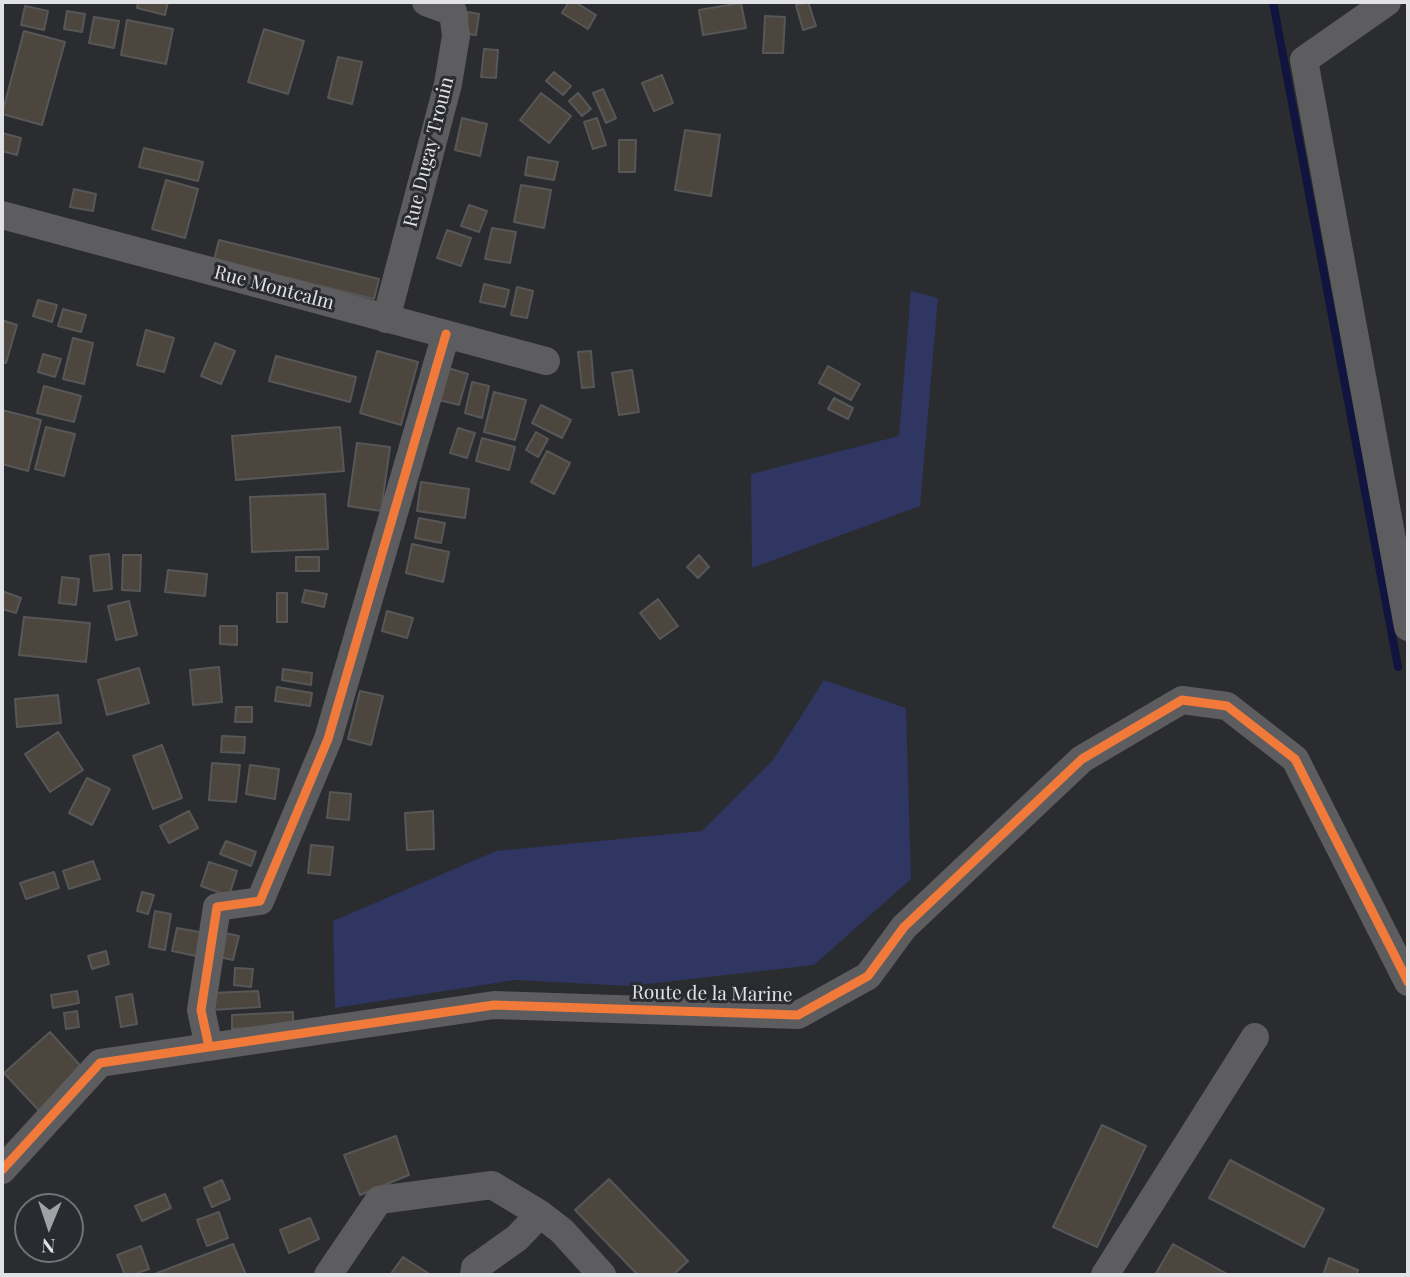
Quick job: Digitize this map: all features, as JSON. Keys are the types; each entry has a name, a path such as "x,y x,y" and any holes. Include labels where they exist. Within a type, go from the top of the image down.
{"street":[{"name":"Rue Dugay Trouin","path":"386,319 448,84 456,36 453,12 426,2"},
{"path":"1387,2 1304,60 1408,627"},
{"name":"Rue Montcalm","path":"2,215 546,360"},
{"path":"209,1047 201,1010 217,907 260,901 328,739 446,334"},
{"name":"Route de la Marine","path":"2,1170 100,1063 494,1005 798,1015 869,976 904,927 1082,759 1182,700 1227,706 1295,759 1408,982"},
{"path":"1105,1275 1255,1037"},
{"path":"328,1275 379,1200 492,1185 540,1214 562,1231 602,1275"},
{"path":"474,1275 475,1268 517,1238 540,1214"}],"shaded area":[{"path":"911,291 938,298 920,506 752,568 751,474 899,436"},
{"path":"824,680 906,708 911,879 814,965 630,986 515,980 335,1008 333,921 496,851 702,831 773,760"}],"building":[{"path":"138,2 168,2 165,15 137,8"},
{"path":"569,2 575,2 596,15 588,29 562,13"},
{"path":"808,2 816,26 803,30 796,5"},
{"path":"741,3 746,28 703,35 699,10"},
{"path":"25,6 48,11 44,30 21,25"},
{"path":"67,11 85,14 82,32 64,29"},
{"path":"468,12 479,14 476,35 465,34"},
{"path":"765,16 785,17 783,53 763,53"},
{"path":"94,17 119,21 114,48 89,43"},
{"path":"127,20 173,29 166,64 121,55"},
{"path":"264,29 304,41 288,94 248,82"},
{"path":"24,31 65,42 42,125 2,114"},
{"path":"484,49 498,50 496,78 481,77"},
{"path":"338,57 362,62 352,104 328,98"},
{"path":"554,72 571,86 563,95 546,81"},
{"path":"662,75 673,103 654,111 642,83"},
{"path":"603,89 616,118 606,123 593,93"},
{"path":"541,93 571,116 549,143 520,120"},
{"path":"578,93 591,109 582,116 569,101"},
{"path":"462,118 487,124 480,156 455,150"},
{"path":"597,118 606,145 593,149 584,122"},
{"path":"685,130 720,135 711,196 675,190"},
{"path":"2,133 21,138 17,155 2,151"},
{"path":"619,140 636,140 635,172 619,172"},
{"path":"144,148 203,162 198,181 139,167"},
{"path":"528,157 558,162 554,180 525,175"},
{"path":"166,180 198,189 185,238 152,229"},
{"path":"521,185 551,190 544,228 514,222"},
{"path":"74,189 96,194 93,211 70,207"},
{"path":"469,205 487,211 479,232 461,226"},
{"path":"492,228 516,232 510,263 485,259"},
{"path":"447,230 471,238 461,266 437,258"},
{"path":"219,240 379,279 374,299 214,260"},
{"path":"484,284 509,290 505,307 480,302"},
{"path":"517,287 533,291 527,318 511,315"},
{"path":"38,300 57,305 52,322 33,316"},
{"path":"63,309 86,315 81,332 58,326"},
{"path":"2,320 17,325 6,363 2,362"},
{"path":"146,330 174,338 164,372 137,365"},
{"path":"73,338 93,343 84,384 63,379"},
{"path":"215,343 235,351 221,384 201,376"},
{"path":"377,351 418,362 401,425 360,413"},
{"path":"591,351 594,387 582,388 578,352"},
{"path":"43,354 61,359 55,377 38,372"},
{"path":"276,356 356,377 350,402 269,381"},
{"path":"828,366 860,384 851,400 819,383"},
{"path":"448,368 468,374 459,405 439,400"},
{"path":"632,370 639,412 619,415 612,373"},
{"path":"472,382 489,386 482,418 465,413"},
{"path":"44,386 81,396 74,422 37,413"},
{"path":"494,392 526,400 515,440 484,432"},
{"path":"834,398 853,408 848,419 828,409"},
{"path":"541,405 571,420 562,438 532,423"},
{"path":"2,410 41,420 28,471 2,464"},
{"path":"46,427 75,434 64,476 35,469"},
{"path":"340,427 344,471 236,480 232,436"},
{"path":"458,428 475,433 467,458 450,453"},
{"path":"536,432 548,439 538,457 526,450"},
{"path":"482,438 515,447 509,470 476,461"},
{"path":"357,443 390,447 381,511 348,506"},
{"path":"547,451 570,463 554,494 531,482"},
{"path":"421,482 469,489 465,518 417,511"},
{"path":"325,494 328,549 252,552 250,497"},
{"path":"419,518 445,523 441,543 415,538"},
{"path":"412,544 449,552 443,582 406,573"},
{"path":"109,554 112,589 94,591 90,556"},
{"path":"123,555 141,555 140,591 122,590"},
{"path":"699,555 709,567 698,578 687,567"},
{"path":"296,557 319,557 319,571 296,571"},
{"path":"168,570 207,574 205,596 165,592"},
{"path":"62,577 79,579 76,605 59,603"},
{"path":"305,590 327,594 324,607 302,602"},
{"path":"2,591 21,598 16,613 2,609"},
{"path":"277,593 287,593 287,622 277,622"},
{"path":"658,599 678,626 660,639 640,613"},
{"path":"129,601 137,635 116,640 108,606"},
{"path":"387,611 413,618 407,638 382,631"},
{"path":"24,617 90,623 86,662 19,655"},
{"path":"220,626 237,626 237,645 220,644"},
{"path":"219,667 222,702 193,705 190,670"},
{"path":"139,668 149,703 107,715 98,680"},
{"path":"283,669 312,673 311,685 282,680"},
{"path":"277,687 312,693 310,706 275,701"},
{"path":"360,691 383,696 371,745 348,739"},
{"path":"58,695 61,723 17,727 15,699"},
{"path":"236,707 252,707 252,722 235,722"},
{"path":"58,732 83,770 50,792 25,754"},
{"path":"222,736 245,737 244,753 221,752"},
{"path":"162,745 182,798 153,809 133,756"},
{"path":"212,763 240,765 236,802 209,800"},
{"path":"250,765 279,769 275,799 246,794"},
{"path":"87,778 110,789 92,825 69,813"},
{"path":"330,792 351,794 349,820 327,818"},
{"path":"189,811 198,828 169,843 160,826"},
{"path":"433,811 434,849 407,850 405,813"},
{"path":"226,841 256,852 251,866 220,854"},
{"path":"311,845 333,847 330,875 308,873"},
{"path":"93,861 100,879 69,889 63,871"},
{"path":"209,862 237,871 229,896 201,886"},
{"path":"54,872 59,888 26,899 20,883"},
{"path":"142,892 154,895 148,914 137,911"},
{"path":"155,911 171,914 165,950 149,947"},
{"path":"177,928 205,933 201,957 172,951"},
{"path":"220,932 239,936 233,960 214,956"},
{"path":"106,951 109,964 92,969 88,956"},
{"path":"235,968 253,969 251,987 234,985"},
{"path":"77,991 79,1003 53,1008 51,995"},
{"path":"258,991 260,1007 212,1010 211,993"},
{"path":"132,994 137,1024 121,1027 116,997"},
{"path":"77,1011 79,1027 66,1029 64,1013"},
{"path":"293,1012 293,1026 232,1029 232,1015"},
{"path":"50,1032 87,1073 42,1114 4,1073"},
{"path":"1102,1125 1146,1146 1097,1247 1053,1227"},
{"path":"396,1136 409,1175 360,1195 344,1155"},
{"path":"1230,1160 1324,1209 1304,1247 1209,1198"},
{"path":"609,1179 688,1261 673,1275 638,1275 575,1210"},
{"path":"222,1180 230,1199 212,1207 204,1188"},
{"path":"165,1194 171,1208 142,1221 135,1206"},
{"path":"219,1212 228,1238 207,1246 197,1220"},
{"path":"310,1218 319,1239 289,1253 280,1230"},
{"path":"233,1244 246,1275 152,1275"},
{"path":"1173,1244 1229,1275 1155,1275"},
{"path":"141,1246 149,1269 125,1275 117,1255"},
{"path":"403,1257 431,1275 390,1275"},
{"path":"1329,1258 1358,1270 1356,1275 1323,1275"}],"waterway":[{"path":"1273,2 1398,667"}],"cycle path":[{"path":"209,1047 201,1010 217,907 260,901 328,739 446,334"},
{"path":"2,1170 100,1063 494,1005 798,1015 868,976 904,927 1082,759 1182,700 1227,706 1295,759 1408,982"}]}
